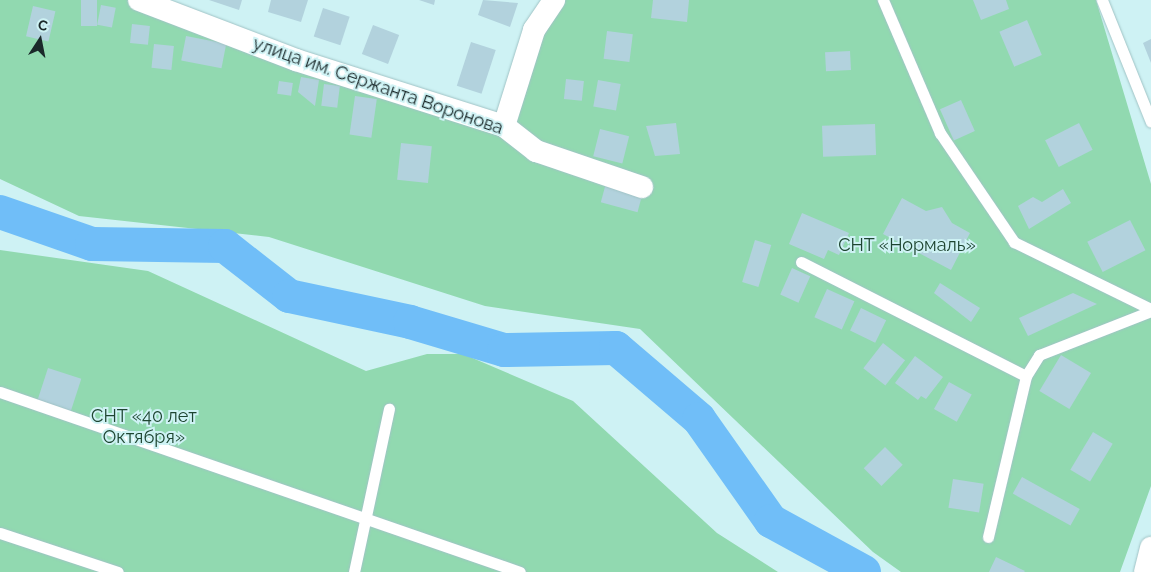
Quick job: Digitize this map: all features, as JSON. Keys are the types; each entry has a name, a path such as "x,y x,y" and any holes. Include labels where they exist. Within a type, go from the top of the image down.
{"street":[{"name":"улица им. Сержанта Воронова","path":"139,0 296,60 504,126 536,151 642,187"},
{"path":"504,126 534,30 554,0"},
{"path":"1145,572 1151,548"}],"lane":[{"path":"883,0 940,133 1014,242 1151,310"},
{"path":"1102,0 1151,122"},
{"path":"801,262 1026,376"},
{"path":"988,537 1026,376 1039,355 1151,310"},
{"path":"0,392 367,517 520,572"},
{"path":"354,572 389,410"},
{"path":"0,533 118,572"}],"green space":[{"name":"СНТ «Нормаль»","path":"0,0 136,0 490,127 558,0 1096,0 1151,184 1151,486 1120,572 901,572 873,552 640,329 485,306 269,237 79,216 0,179"},
{"name":"СНТ «40 лет Октября»","path":"0,250 148,271 366,371 427,354 463,354 573,401 717,533 778,572 0,572"}],"building":[{"path":"81,0 97,0 97,26 81,26"},
{"path":"209,0 242,0 239,10"},
{"path":"271,0 308,0 301,22 268,12"},
{"path":"419,0 435,0 434,5"},
{"path":"483,0 518,3 510,27 478,15"},
{"path":"653,0 689,0 687,22 651,18"},
{"path":"973,0 1006,0 1009,9 981,20"},
{"path":"101,5 116,8 112,27 97,25"},
{"path":"33,6 55,11 48,41 26,36"},
{"path":"323,8 350,17 340,45 314,37"},
{"path":"1027,20 1042,55 1014,67 999,32"},
{"path":"132,24 150,26 148,45 130,43"},
{"path":"373,25 399,35 388,64 362,54"},
{"path":"607,31 633,34 629,62 604,59"},
{"path":"186,36 226,44 221,68 181,61"},
{"path":"1151,39 1151,63 1143,43"},
{"path":"471,42 496,50 482,94 457,86"},
{"path":"154,44 174,46 171,70 151,68"},
{"path":"850,51 851,70 826,71 825,52"},
{"path":"301,77 319,80 315,106 298,92"},
{"path":"566,79 584,81 582,101 564,99"},
{"path":"598,80 621,84 616,111 593,107"},
{"path":"279,81 293,83 291,96 277,94"},
{"path":"324,84 340,86 337,108 321,106"},
{"path":"355,96 377,99 371,138 350,135"},
{"path":"961,100 975,131 954,140 940,109"},
{"path":"676,123 680,154 655,156 646,126"},
{"path":"1079,123 1093,150 1059,167 1045,140"},
{"path":"875,124 876,155 823,157 822,126"},
{"path":"600,129 629,136 622,163 593,156"},
{"path":"401,143 432,146 428,183 397,180"},
{"path":"606,183 643,193 638,212 601,202"},
{"path":"1063,189 1071,203 1029,229 1018,206 1033,197 1042,202"},
{"path":"902,198 926,211 942,207 952,223 970,233 951,270 883,234"},
{"path":"802,213 849,233 839,255 828,250 824,259 789,244"},
{"path":"1130,220 1145,250 1103,272 1087,242"},
{"path":"755,240 771,245 758,287 742,282"},
{"path":"792,268 810,276 798,303 780,294"},
{"path":"940,283 980,308 971,322 934,293"},
{"path":"827,289 854,301 842,330 814,317"},
{"path":"1073,293 1097,304 1028,336 1019,318"},
{"path":"861,308 886,320 875,343 850,330"},
{"path":"883,343 905,360 885,385 863,368"},
{"path":"1061,355 1091,373 1069,409 1039,391"},
{"path":"915,356 943,377 926,399 921,396 918,400 895,383"},
{"path":"48,368 81,379 71,411 37,400"},
{"path":"949,382 972,395 957,422 934,409"},
{"path":"1093,432 1113,444 1090,482 1070,470"},
{"path":"885,447 903,465 881,486 864,468"},
{"path":"1022,477 1080,509 1071,526 1013,494"},
{"path":"953,479 984,484 979,512 948,508"},
{"path":"996,557 1025,571 989,572"}],"waterway":[{"path":"0,212 92,244 225,246 289,296 410,322 504,350 616,348 699,419 771,521 864,572"}]}
